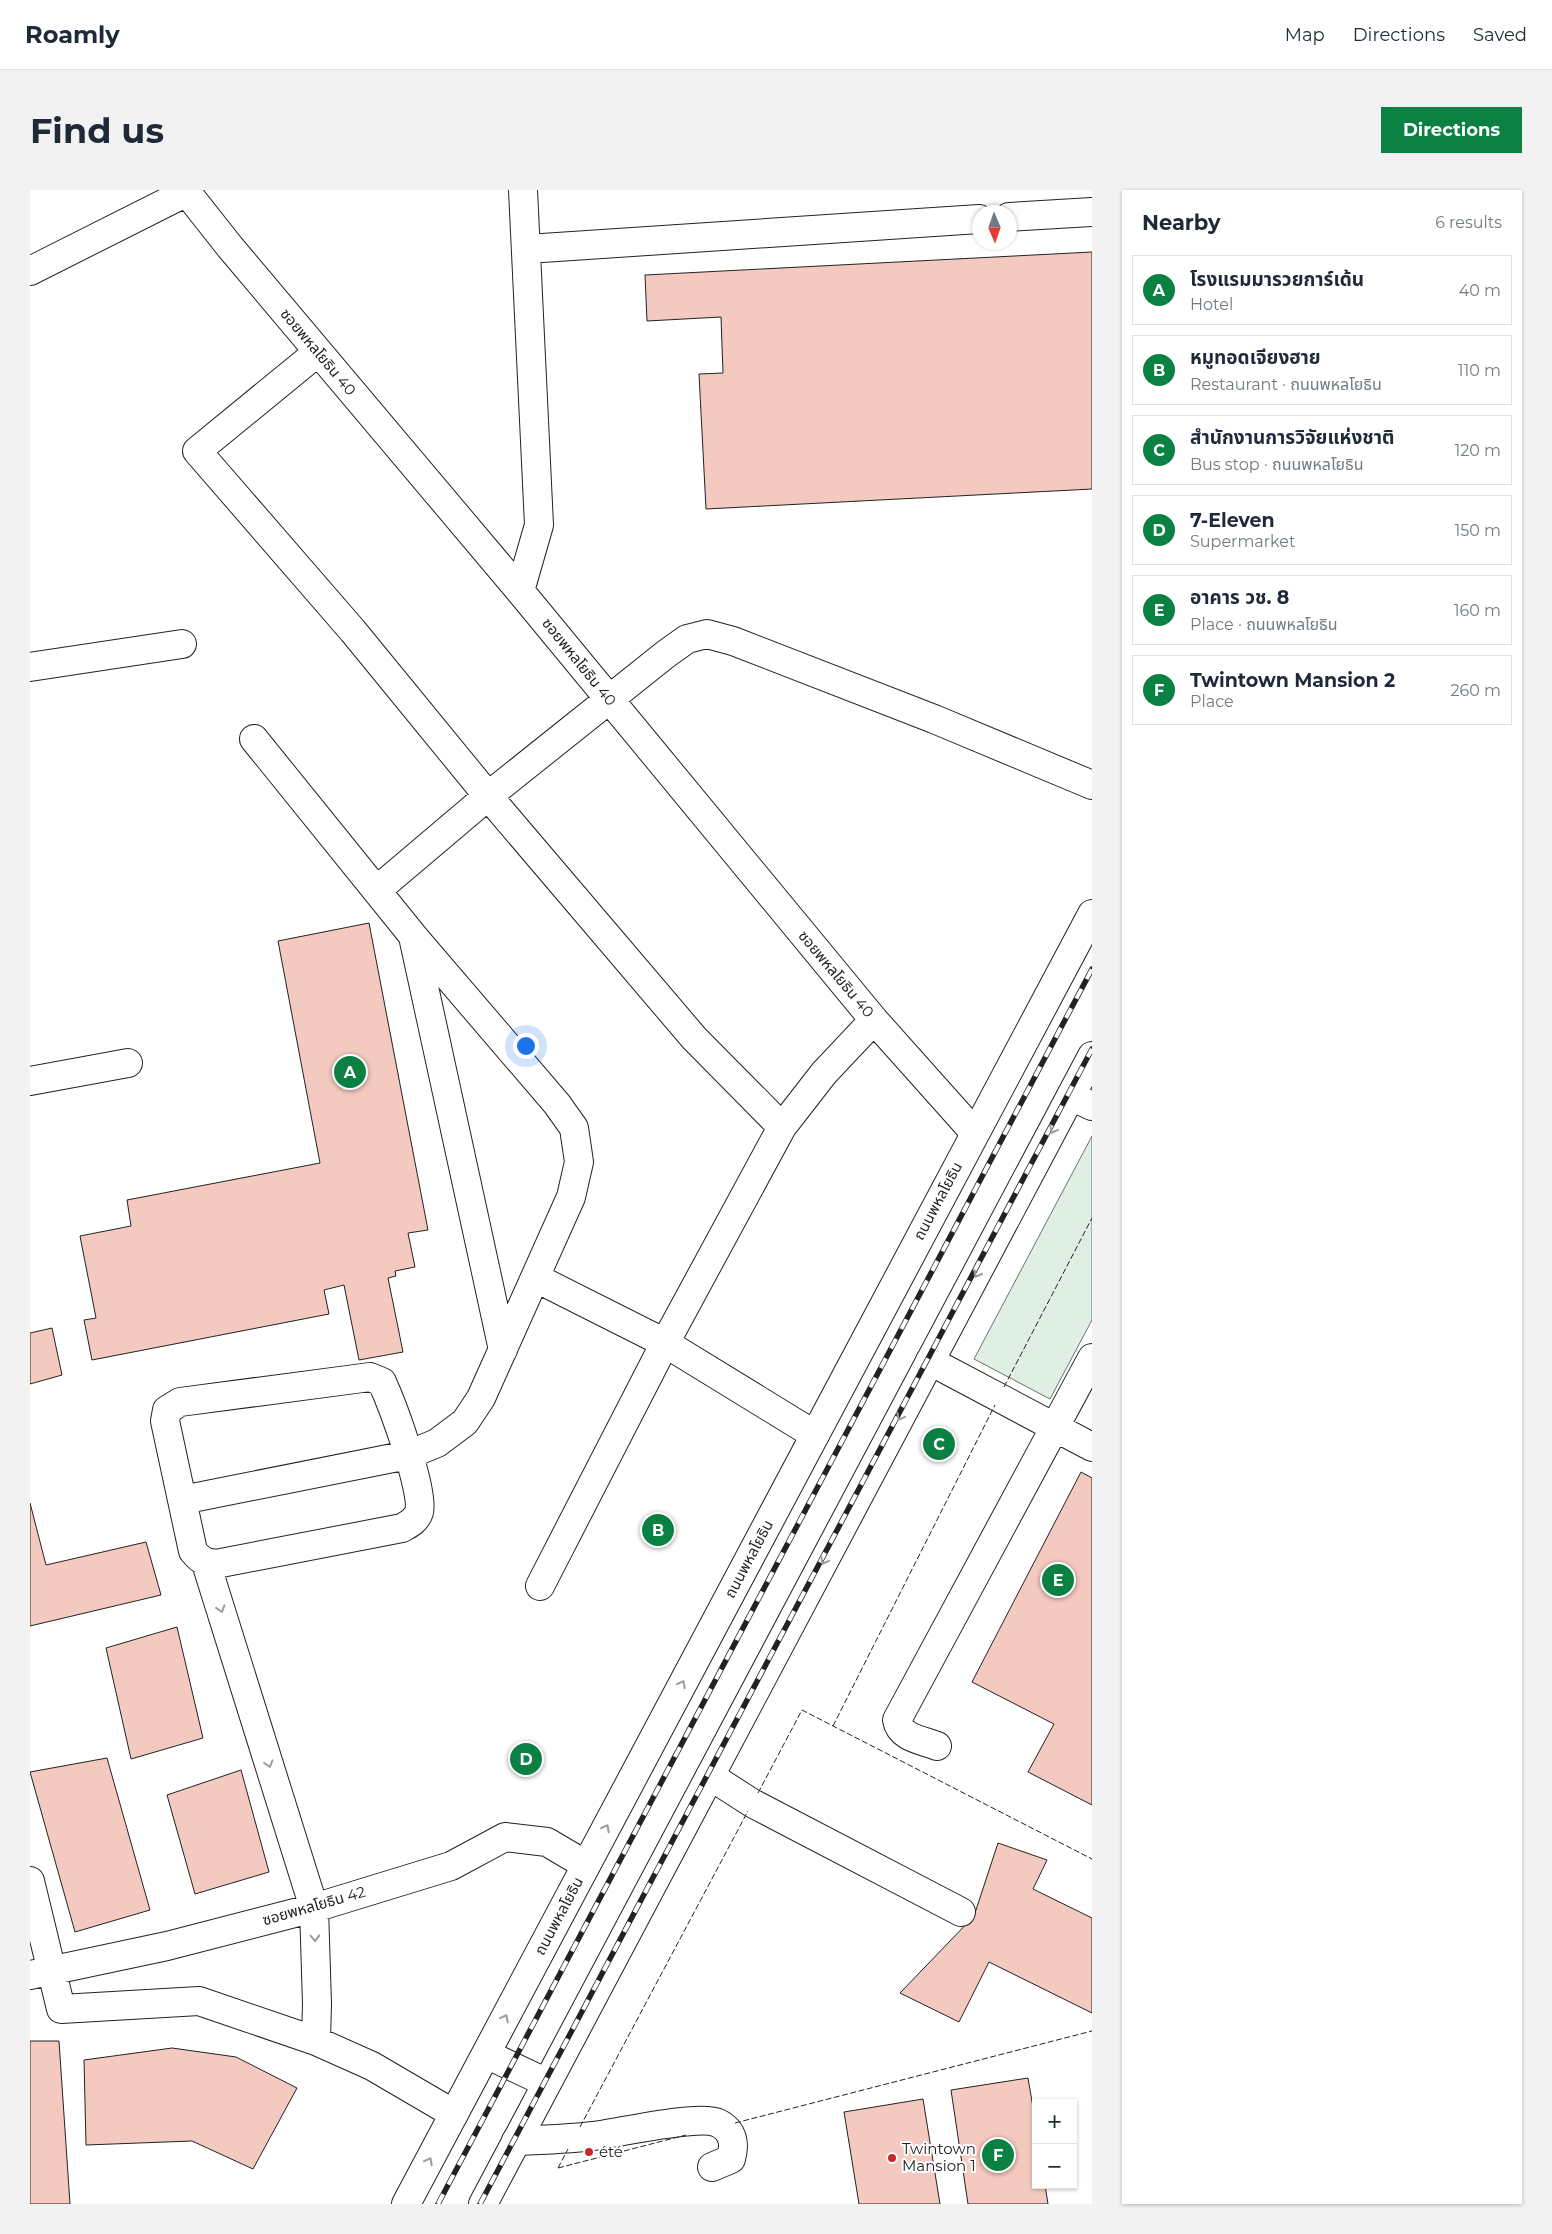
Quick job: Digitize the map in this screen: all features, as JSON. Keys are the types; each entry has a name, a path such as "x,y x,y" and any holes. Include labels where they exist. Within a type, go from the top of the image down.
{"street":[{"path":"520,591 539,525 524,190"},
{"path":"30,271 186,191"},
{"name":"ซอยพหลโยธิน 40","path":"186,191 230,248 520,591 874,1020 974,1132"},
{"path":"1017,217 1092,212"},
{"path":"527,249 972,220"},
{"path":"318,352 198,452 353,631 488,796 694,1038 782,1127"},
{"path":"377,890 488,796 609,698 687,639 707,634 776,656 1092,785"},
{"path":"30,667 182,644"},
{"path":"182,1500 408,1455 437,1443 465,1422 481,1398 536,1278 571,1197 579,1162 574,1128 557,1104 414,937 254,739"},
{"name":"ถนนพหลโยธิน","path":"406,2204 974,1132 1092,914"},
{"path":"414,937 504,1350"},
{"path":"540,1586 665,1343 782,1127 824,1073 874,1020"},
{"path":"483,2204 930,1361 1082,1101 1092,1056"},
{"path":"30,1081 128,1063"},
{"path":"536,1278 665,1343 815,1435"},
{"path":"937,1746 904,1734 898,1728 897,1720 1092,1358"},
{"path":"930,1361 1092,1447"},
{"path":"206,1563 221,1563 402,1528 410,1524 419,1512 419,1496 408,1455 382,1382 370,1377 180,1402 164,1415 193,1551 206,1563 314,1908 318,2004 316,2041"},
{"path":"710,1776 761,1808 961,1912"},
{"name":"ซอยพหลโยธิน 42","path":"41,1973 167,1946 314,1908 451,1866 505,1836 547,1842 586,1865"},
{"path":"30,1881 41,1973 61,2009 199,2001 316,2041 372,2066 454,2114"},
{"path":"486,2054 547,2084"},
{"path":"516,2142 592,2136 694,2121 718,2122 730,2132 734,2146 731,2159 712,2167"}],"green space":[{"path":"1092,1136 1092,1320 1050,1399 974,1359"}],"building":[{"path":"1092,252 1092,489 706,509 699,374 723,373 721,317 647,321 645,275"},
{"path":"369,923 428,1230 408,1233 415,1267 395,1271 396,1276 388,1278 403,1352 359,1360 344,1285 324,1290 329,1314 92,1360 84,1320 96,1318 80,1236 131,1226 127,1200 320,1163 278,941"},
{"path":"52,1328 62,1375 30,1384 30,1333"},
{"path":"1081,1472 1092,1478 1092,1805 1028,1772 1054,1724 972,1682"},
{"path":"30,1503 46,1565 146,1542 161,1595 30,1626"},
{"path":"177,1627 203,1738 131,1759 106,1648"},
{"path":"107,1758 150,1910 75,1932 30,1772"},
{"path":"241,1770 269,1872 195,1894 167,1795"},
{"path":"998,1843 1047,1860 1033,1889 1092,1918 1092,2013 989,1962 959,2022 900,1993 974,1916"},
{"path":"30,2041 59,2041 70,2204 30,2204"},
{"path":"172,2048 236,2057 297,2088 253,2169 192,2141 86,2145 84,2060"},
{"path":"1028,2078 1032,2102 1032,2189 1046,2189 1048,2204 968,2204 951,2090"},
{"name":"Twintown Mansion 1","path":"923,2099 940,2204 859,2204 844,2112"}],"railway":[{"path":"438,2204 1092,969"},
{"path":"480,2204 1092,1049"}],"fence":[{"path":"1004,1387 1092,1218"},
{"path":"833,1726 995,1405"},
{"path":"758,1793 802,1710 1092,1859"},
{"path":"580,2127 748,1811"},
{"path":"735,2123 1092,2031"},
{"path":"558,2168 686,2135"},
{"path":"558,2168 568,2149"}],"place":[{"name":"โรงแรมมารวยการ์เด้น","path":"350,1072"},
{"name":"สำนักงานการวิจัยแห่งชาติ","path":"939,1444"},
{"name":"หมูทอดเจียงฮาย","path":"658,1530"},
{"name":"อาคาร วช. 8","path":"1058,1580"},
{"name":"7-Eleven","path":"526,1759"},
{"name":"été","path":"589,2152"},
{"name":"Twintown Mansion 2","path":"998,2155"},
{"name":"Twintown Mansion 1","path":"892,2158"}]}
